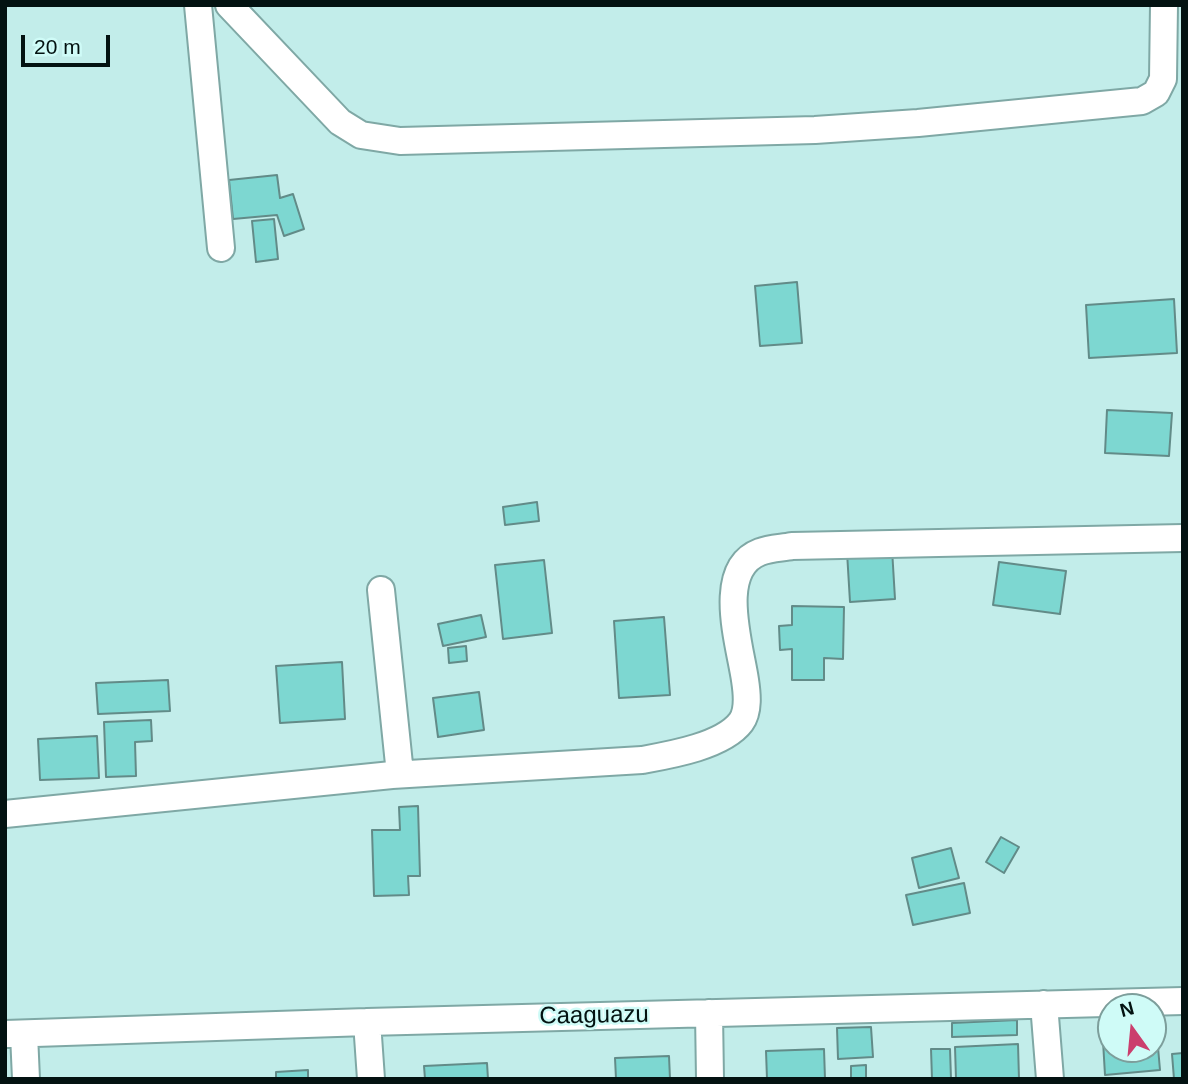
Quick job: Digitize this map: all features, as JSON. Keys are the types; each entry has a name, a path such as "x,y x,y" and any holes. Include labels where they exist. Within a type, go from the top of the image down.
{"street":[{"path":"198,5 221,248"},
{"path":"229,5 340,122 361,135 400,141 815,130 1142,102 1156,93 1163,79 1164,5"},
{"path":"5,814 400,774 642,760 694,749 719,739 741,722 747,698 732,598 741,569 760,552 792,545 1183,538"},
{"path":"381,590 400,774"},
{"name":"Caaguazu","path":"15,1034 1183,1001"},
{"path":"1044,1004 1050,1079"},
{"path":"709,1013 710,1079"},
{"path":"367,1022 371,1079"},
{"path":"15,1034 26,1079"}],"building":[{"path":"277,175 280,198 293,194 304,229 284,236 277,215 233,219 229,180"},
{"path":"274,219 278,259 256,262 252,221"},
{"path":"797,282 802,343 760,346 755,286"},
{"path":"1174,299 1177,353 1089,358 1086,305"},
{"path":"1107,410 1172,413 1169,456 1105,453"},
{"path":"537,502 539,521 505,525 503,507"},
{"path":"892,549 895,599 850,602 847,552"},
{"path":"544,560 552,633 503,639 495,565"},
{"path":"999,562 1066,571 1060,614 993,605"},
{"path":"792,606 844,607 843,659 824,658 824,680 792,680 792,649 780,650 779,626 792,625"},
{"path":"481,615 486,637 443,646 438,624"},
{"path":"664,617 670,695 619,698 614,621"},
{"path":"466,646 467,661 449,663 448,648"},
{"path":"342,662 345,719 280,723 276,666"},
{"path":"168,680 170,711 98,714 96,683"},
{"path":"479,692 484,730 438,737 433,698"},
{"path":"151,720 152,741 135,742 136,776 106,777 104,722"},
{"path":"97,736 99,778 40,780 38,739"},
{"path":"418,806 420,876 408,876 409,895 374,896 372,830 400,830 399,807"},
{"path":"1001,837 1019,847 1004,873 986,862"},
{"path":"951,848 959,878 919,888 912,858"},
{"path":"964,883 970,913 913,925 906,895"},
{"path":"1017,1020 1017,1035 952,1037 952,1023"},
{"path":"871,1027 873,1057 838,1059 837,1028"},
{"path":"1018,1044 1019,1079 956,1079 955,1047"},
{"path":"824,1049 825,1079 767,1079 766,1051"},
{"path":"931,1049 950,1049 951,1079 932,1079"},
{"path":"1183,1053 1183,1079 1174,1079 1172,1054"},
{"path":"669,1056 670,1079 616,1079 615,1058"},
{"path":"487,1063 488,1079 425,1079 424,1066"},
{"path":"1104,1063 1159,1063 1160,1070 1105,1075"},
{"path":"866,1065 866,1079 851,1079 851,1066"},
{"path":"308,1070 308,1079 276,1079 276,1072"}]}
